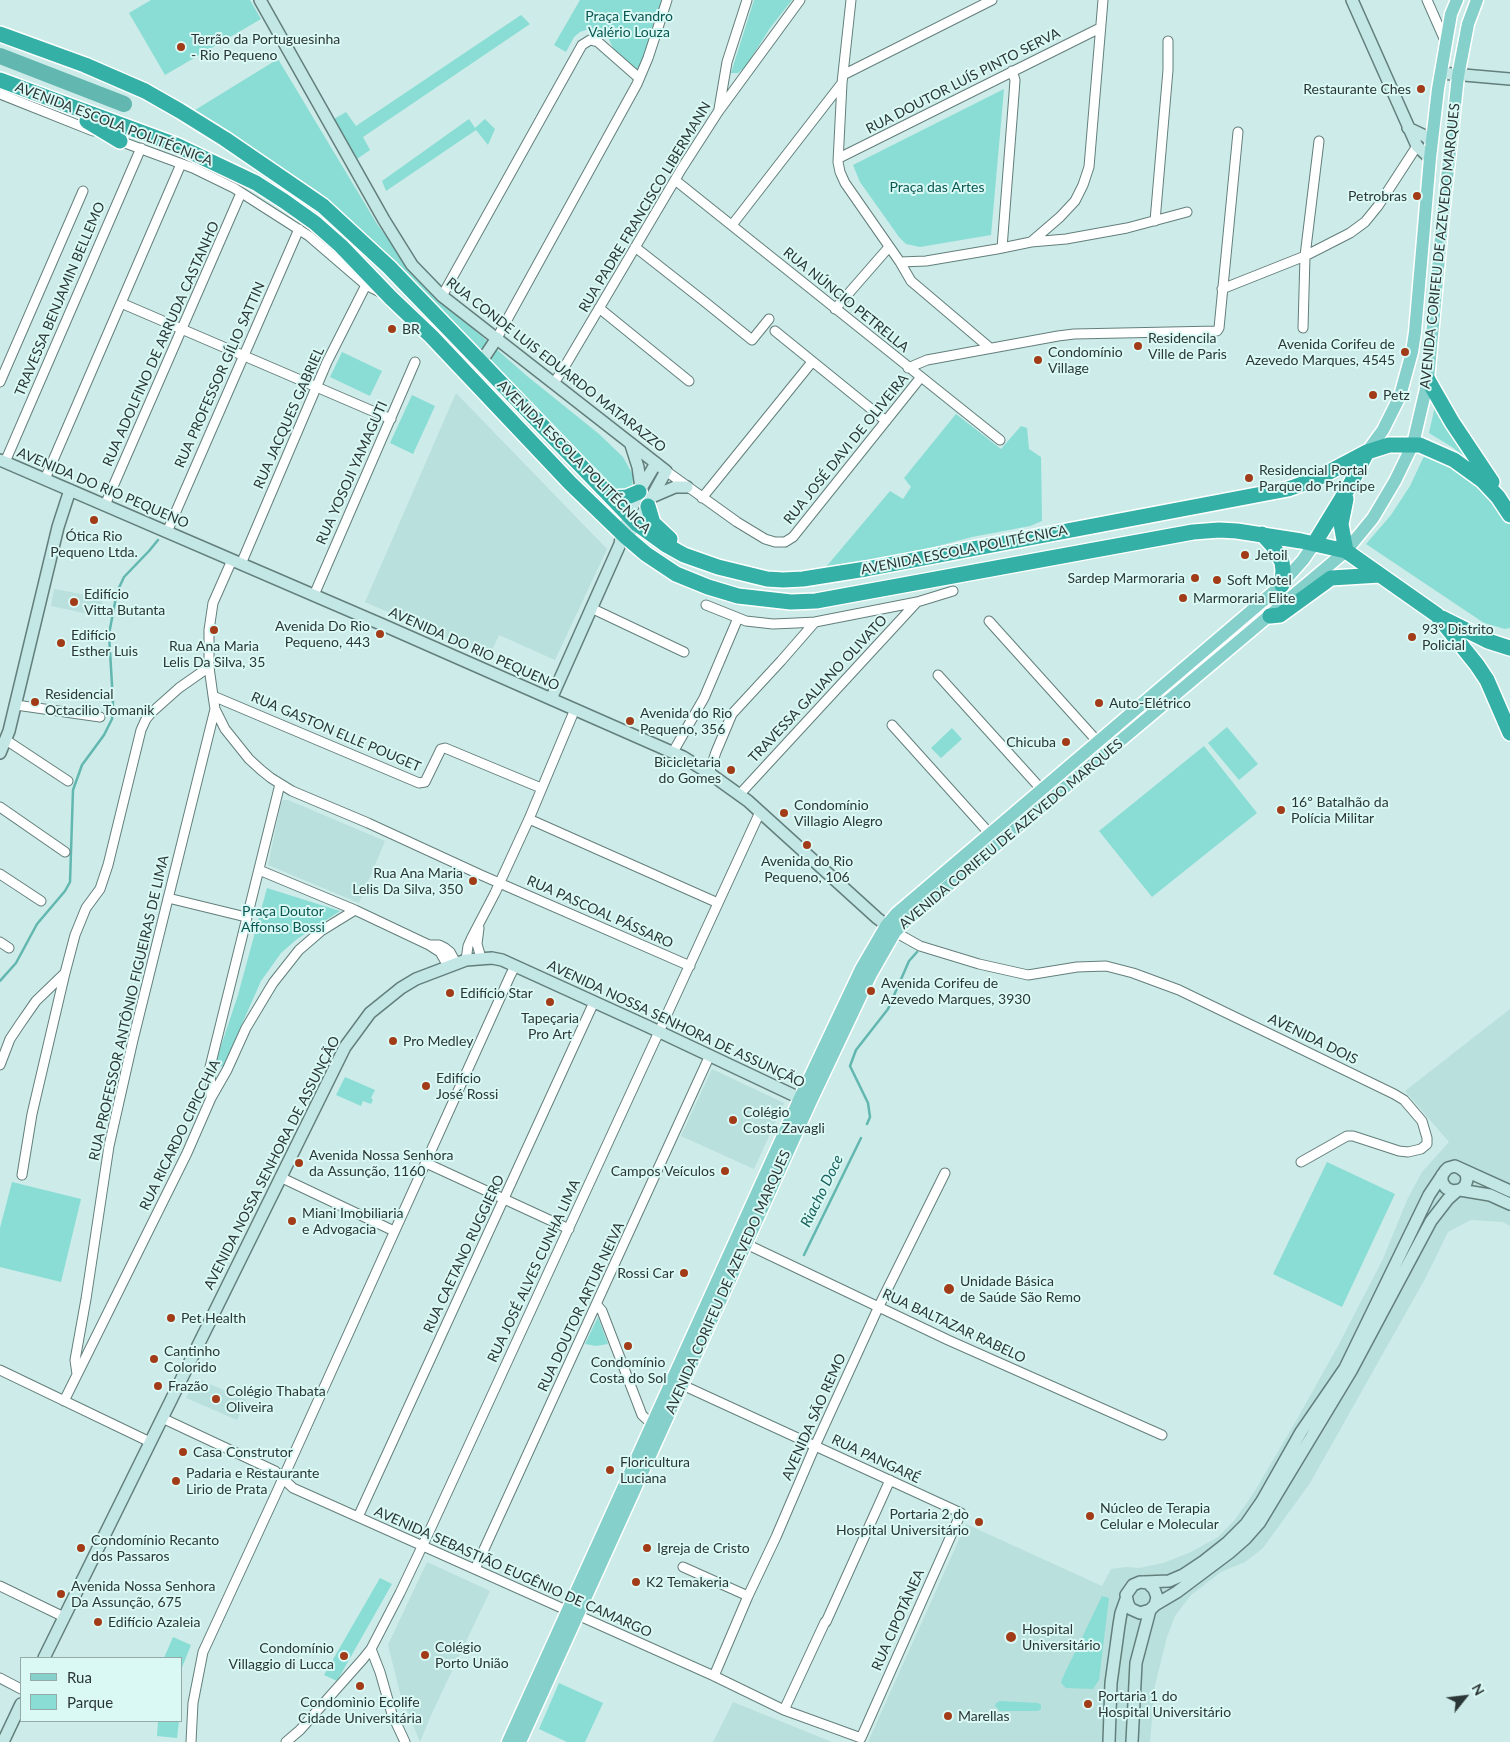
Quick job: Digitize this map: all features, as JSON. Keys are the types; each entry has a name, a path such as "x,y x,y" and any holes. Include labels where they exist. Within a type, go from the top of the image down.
{"highway":[{"name":"AVENIDA ESCOLA POLITÉCNICA","path":"0,34 92,68 145,91 180,111 323,206 351,230 633,520 666,546 718,567 768,579 803,579 837,574 1281,490 1316,479 1367,452 1387,445 1413,444 1443,454 1464,466 1483,481 1498,497 1510,515"},
{"name":"AVENIDA ESCOLA POLITÉCNICA","path":"0,80 176,145 218,164 256,183 315,224 341,246 452,357 570,482 624,535 651,558 676,574 708,587 738,596 791,602 824,599 1192,532 1219,530 1262,534 1346,551 1437,615 1477,665 1486,680 1510,733"},
{"path":"58,103 120,141"},
{"path":"452,357 467,366 481,362"},
{"path":"1428,380 1452,422 1510,508"},
{"name":"AVENIDA CORIFEU DE AZEVEDO MARQUES","path":"1314,544 1350,485 1367,452"},
{"path":"1346,551 1341,524 1350,485"},
{"path":"613,498 627,496 640,490"},
{"path":"651,501 653,523 692,558"},
{"path":"1262,534 1273,546 1282,562 1282,585"},
{"path":"1270,616 1280,615 1331,578 1380,575"},
{"path":"1437,615 1488,642 1510,648"},
{"path":"1488,642 1510,637"}],"main road":[{"name":"AVENIDA CORIFEU DE AZEVEDO MARQUES","path":"1367,452 1383,430 1400,396 1410,358 1415,332 1430,158 1441,73 1451,14 1457,0"},
{"name":"AVENIDA CORIFEU DE AZEVEDO MARQUES","path":"891,929 905,922 1270,616 1346,551 1373,518 1395,482 1413,444 1428,380 1458,76 1468,24 1477,0"},
{"path":"1432,142 1449,158"},
{"name":"AVENIDA CORIFEU DE AZEVEDO MARQUES","path":"508,1742 572,1613 805,1100 871,974 897,913 1282,585 1314,544"},
{"name":"AVENIDA CORIFEU DE AZEVEDO MARQUES","path":"520,1742 572,1613"}],"street":[{"name":"RUA CONDE LUIS EDUARDO MATARAZZO","path":"260,0 401,250 412,265 442,296 631,445 702,498 737,522 765,538 782,543 793,537"},
{"path":"481,362 497,338 640,78 667,0"},
{"path":"718,112 727,62 747,0"},
{"name":"RUA PADRE FRANCISCO LIBERMANN","path":"554,383 675,180 718,112 800,0"},
{"path":"851,0 843,79 840,172 844,182 900,262 911,281 990,348"},
{"path":"732,225 843,79 992,0"},
{"path":"1031,242 1075,201 1089,167 1103,0"},
{"path":"1352,0 1408,128 1417,146 1430,158"},
{"path":"1427,0 1446,44"},
{"name":"RUA DOUTOR LUÍS PINTO SERVA","path":"839,158 1100,28"},
{"path":"442,296 582,45 590,40 598,42 640,78"},
{"path":"1154,221 1168,70 1168,42"},
{"path":"1002,248 1015,80 1012,71"},
{"path":"1441,73 1458,76 1510,79"},
{"name":"AVENIDA ESCOLA POLITÉCNICA","path":"0,94 182,164 241,193 299,229 366,285 391,298"},
{"path":"1408,128 1425,136 1432,142"},
{"path":"908,368 926,360 1074,334 1217,331 1219,328 1238,132"},
{"path":"1303,328 1305,256 1318,141"},
{"path":"1222,289 1305,256 1365,222 1378,206 1417,146"},
{"name":"TRAVESSA BENJAMIN BELLEMO","path":"3,461 141,148"},
{"path":"45,479 182,164"},
{"name":"RUA NÚNCIO PETRELLA","path":"675,180 1000,440"},
{"path":"0,382 83,191"},
{"name":"RUA ADOLFINO DE ARRUDA CASTANHO","path":"105,505 241,193"},
{"path":"900,262 926,260 1031,242 1066,239 1127,228 1187,212"},
{"name":"RUA PROFESSOR GÍLIO SATTIN","path":"167,532 299,229"},
{"path":"635,247 752,340 769,319"},
{"path":"835,309 889,247"},
{"name":"RUA JACQUES GABRIEL","path":"215,709 209,667 209,636 213,603 237,562 366,285"},
{"path":"121,303 391,419"},
{"path":"599,308 689,381"},
{"path":"775,332 886,421"},
{"name":"RUA YOSOJI YAMAGUTI","path":"314,596 415,362"},
{"path":"702,498 812,362"},
{"name":"RUA JOSÉ DAVI DE OLIVEIRA","path":"793,537 921,377"},
{"path":"631,445 637,461 640,490"},
{"name":"AVENIDA DO RIO PEQUENO","path":"3,461 673,752 710,773 760,812 891,929"},
{"path":"633,520 640,490 656,463"},
{"path":"651,501 666,471"},
{"path":"551,699 624,535 633,520 651,501 675,487 687,487"},
{"path":"0,752 6,740 16,705 56,536 70,490"},
{"path":"706,605 746,621 773,624 814,622 917,602 954,591"},
{"name":"TRAVESSA GALIANO OLIVATO","path":"739,795 917,602"},
{"path":"591,608 684,652"},
{"path":"673,752 704,698 738,618"},
{"path":"989,621 1098,742"},
{"path":"710,773 716,752 732,714 814,622"},
{"path":"22,1174 32,1114 75,935 86,908 100,889 108,865 141,730 146,719 180,688 209,667"},
{"path":"938,675 1042,790"},
{"name":"RUA GASTON ELLE POUGET","path":"213,696 419,783 425,782 441,749 444,748 541,788"},
{"path":"16,705 100,717"},
{"name":"RUA PASCOAL PÁSSARO","path":"215,709 226,729 249,759 280,784 292,791 690,966"},
{"name":"RUA PROFESSOR ANTÔNIO FIGUEIRAS DE LIMA","path":"77,1374 75,1360 109,1146 133,1040 215,709"},
{"path":"457,963 480,923 529,819 575,709"},
{"path":"892,725 990,834"},
{"path":"6,740 68,781"},
{"path":"211,1098 210,1067 280,784"},
{"path":"0,807 65,852"},
{"name":"RUA JOSÉ ALVES CUNHA LIMA","path":"286,1742 300,1730 371,1649 423,1545 760,812"},
{"path":"529,819 718,903"},
{"path":"259,870 355,910 429,945 457,963"},
{"path":"0,874 41,901"},
{"path":"168,898 246,917"},
{"name":"RUA RICARDO CIPICCHIA","path":"64,1401 187,1153 211,1098 227,1070 246,1028 273,982 310,940 355,910"},
{"path":"480,923 478,944 480,958"},
{"name":"AVENIDA DOIS","path":"891,929 920,946 935,952 1028,975 1077,966 1106,966 1179,990 1394,1094 1404,1100 1422,1120 1427,1138 1427,1144 1421,1149 1408,1152 1353,1136 1347,1136 1301,1162"},
{"path":"0,942 9,948"},
{"path":"429,945 438,945 445,948 457,963"},
{"path":"450,952 460,951 468,946"},
{"name":"AVENIDA NOSSA SENHORA DE ASSUNÇÃO","path":"44,1657 336,1063 356,1029 370,1013 401,988 416,979 457,963 480,958 502,960 805,1100"},
{"path":"191,1742 193,1703 203,1652 516,966"},
{"path":"0,1065 10,1040 25,1016 36,1001 65,973"},
{"name":"RUA CAETANO RUGGIERO","path":"358,1517 594,1002"},
{"name":"RUA DOUTOR ARTUR NEIVA","path":"475,1569 710,1055"},
{"path":"426,1163 569,1229"},
{"path":"1109,1742 1112,1683 1119,1625 1121,1613 1130,1588 1137,1583 1169,1581 1183,1575 1228,1542 1251,1516 1262,1501 1301,1432 1345,1368 1429,1195 1448,1168 1455,1166 1461,1168 1510,1191"},
{"path":"1126,1599 1135,1611 1146,1612 1153,1608 1229,1553 1260,1522 1351,1372 1431,1221 1448,1199 1465,1186 1466,1174 1461,1168"},
{"name":"AVENIDA SÃO REMO","path":"714,1676 815,1446 880,1306 945,1173"},
{"path":"1442,1175 1442,1182 1446,1188 1452,1191 1490,1195 1510,1204"},
{"path":"280,1178 394,1231"},
{"name":"RUA BALTAZAR RABELO","path":"740,1241 948,1340 1162,1435"},
{"path":"597,1305 602,1311 642,1415 656,1427"},
{"path":"0,1370 150,1442"},
{"name":"RUA PANGARÉ","path":"677,1382 961,1513"},
{"name":"AVENIDA SEBASTIÃO EUGÊNIO DE CAMARGO","path":"162,1418 276,1471 293,1488 714,1676 784,1710 861,1738"},
{"path":"784,1710 890,1480"},
{"name":"RUA CIPOTÂNEA","path":"861,1738 961,1513"},
{"path":"683,1567 748,1596"},
{"path":"1132,1742 1136,1663 1157,1596 1154,1589 1144,1582"},
{"path":"0,1586 64,1617"},
{"path":"371,1649 392,1714 405,1742"},
{"path":"0,1678 20,1689"},
{"path":"2,1742 20,1706"},
{"path":"192,1725 198,1742"}],"shaded area":[{"path":"456,393 607,549 555,660 499,635 489,657 365,602"},
{"path":"54,589 103,598 98,616 51,606"},
{"path":"283,800 288,800 385,841 359,903 268,865"},
{"path":"1510,1009 1510,1226 1503,1222 1471,1220 1448,1232 1425,1279 1310,1483 1263,1548 1245,1562 1221,1572 1191,1595 1175,1616 1167,1637 1155,1685 1150,1742 868,1742 966,1524 1102,1586 1111,1569 1139,1568 1163,1563 1191,1552 1218,1537 1234,1521 1253,1494 1338,1346 1382,1261 1408,1198 1422,1172 1449,1142 1405,1091"},
{"name":"Colégio Costa Zavagli","path":"712,1069 784,1103 754,1169 681,1136"},
{"name":"Colégio Thabata Oliveira","path":"196,1378 246,1400 237,1420 186,1398"},
{"name":"Colégio Porto União","path":"427,1562 490,1591 420,1742 401,1697 388,1645"},
{"path":"733,1702 832,1742 713,1742"}],"green space":[{"name":"Terrão da Portuguesinha - Rio Pequeno","path":"151,0 250,0 261,19 165,75 129,13"},
{"name":"Praça Evandro Valério Louza","path":"580,0 662,0 639,72 613,48 607,35 599,30 589,29 580,32 574,37 566,52 554,45"},
{"path":"754,0 792,0 770,28 746,66 738,73 731,73"},
{"path":"521,15 530,24 363,137 370,150 357,159 334,119 346,112 356,126"},
{"path":"278,59 377,224 416,276 527,376 599,434 623,457 633,475 632,493 618,495 362,231 316,190 195,110"},
{"name":"Praça das Artes","path":"1004,89 991,235 920,247 906,244 860,182 853,165"},
{"path":"469,119 475,128 485,119 495,129 488,145 476,130 386,191 382,181"},
{"path":"342,352 382,371 370,396 330,377"},
{"path":"412,395 435,406 413,454 390,443"},
{"path":"1435,406 1481,470 1452,447 1429,433"},
{"path":"956,414 1001,449 1021,426 1027,428 1029,449 1041,457 1042,521 1030,526 972,537 915,552 826,567 890,491 903,499 911,487 904,478"},
{"path":"1425,454 1447,460 1473,480 1510,521 1510,628 1505,629 1484,623 1366,544 1391,515 1410,486"},
{"path":"1227,727 1258,764 1239,780 1208,743"},
{"path":"952,728 962,739 941,758 931,748"},
{"path":"1204,746 1257,813 1152,897 1099,831"},
{"name":"Praça Doutor Affonso Bossi","path":"267,888 340,911 297,939 281,953 261,981 223,1067 215,1064 238,995"},
{"path":"345,1077 375,1090 371,1098 373,1100 371,1104 363,1101 361,1106 336,1095"},
{"path":"1327,1162 1395,1194 1342,1307 1273,1274"},
{"path":"12,1182 81,1199 61,1282 0,1267 0,1228"},
{"path":"598,1317 608,1344 596,1346 585,1344"},
{"path":"380,1578 392,1584 337,1681 324,1675"},
{"path":"1102,1596 1109,1598 1099,1680 1093,1689 1066,1688 1061,1683 1062,1679"},
{"path":"173,1637 191,1645 182,1668 182,1657 164,1657"},
{"path":"559,1683 603,1703 585,1742 567,1742 539,1729"},
{"path":"1000,1701 1038,1703 1041,1705 1041,1709 1038,1711 1000,1711 995,1706"},
{"path":"158,1722 179,1722 177,1738 157,1736"}],"waterway":[{"path":"0,56 124,104"},
{"path":"0,981 16,963 37,924 65,891 70,882 73,790 82,765 104,735 112,719 113,702 109,634 117,592 124,577 158,540"},
{"name":"Riacho Doce","path":"867,1124 870,1117 868,1103 850,1066 856,1050 888,1009 909,961 917,952"},
{"name":"Riacho Doce","path":"804,1255 861,1138"}],"place":[{"name":"Terrão da Portuguesinha - Rio Pequeno","path":"181,47"},
{"name":"Restaurante Ches","path":"1421,89"},
{"name":"Petrobras","path":"1417,196"},
{"name":"BR","path":"392,329"},
{"name":"Residencila Ville de Paris","path":"1138,346"},
{"name":"Avenida Corifeu de Azevedo Marques, 4545","path":"1405,352"},
{"name":"Condomínio Village","path":"1038,360"},
{"name":"Petz","path":"1373,395"},
{"name":"Residencial Portal Parque do Principe","path":"1249,478"},
{"name":"Ótica Rio Pequeno Ltda.","path":"94,520"},
{"name":"Jetoil","path":"1245,555"},
{"name":"Sardep Marmoraria","path":"1195,578"},
{"name":"Soft Motel","path":"1217,580"},
{"name":"Marmoraria Elite","path":"1183,598"},
{"name":"Edifício Vitta Butanta","path":"74,602"},
{"name":"Rua Ana Maria Lelis Da Silva, 35","path":"214,630"},
{"name":"Avenida Do Rio Pequeno, 443","path":"380,634"},
{"name":"93º Distrito Policial","path":"1412,637"},
{"name":"Edifício Esther Luis","path":"61,643"},
{"name":"Residencial Octacilio Tomanik","path":"35,702"},
{"name":"Auto-Elétrico","path":"1099,703"},
{"name":"Avenida do Rio Pequeno, 356","path":"630,721"},
{"name":"Chicuba","path":"1066,742"},
{"name":"Bicicletaria do Gomes","path":"731,770"},
{"name":"16º Batalhão da Polícia Militar","path":"1281,810"},
{"name":"Condomínio Villagio Alegro","path":"784,813"},
{"name":"Avenida do Rio Pequeno, 106","path":"807,845"},
{"name":"Rua Ana Maria Lelis Da Silva, 350","path":"473,881"},
{"name":"Avenida Corifeu de Azevedo Marques, 3930","path":"871,991"},
{"name":"Edifício Star","path":"450,993"},
{"name":"Tapeçaria Pro Art","path":"550,1002"},
{"name":"Pro Medley","path":"393,1041"},
{"name":"Edifício José Rossi","path":"426,1086"},
{"name":"Colégio Costa Zavagli","path":"733,1120"},
{"name":"Avenida Nossa Senhora da Assunção, 1160","path":"299,1163"},
{"name":"Campos Veículos","path":"725,1171"},
{"name":"Miani Imobiliaria e Advogacia","path":"292,1221"},
{"name":"Rossi Car","path":"684,1273"},
{"name":"Unidade Básica de Saúde São Remo","path":"949,1289"},
{"name":"Pet Health","path":"171,1318"},
{"name":"Condomínio Costa do Sol","path":"628,1346"},
{"name":"Cantinho Colorido","path":"154,1359"},
{"name":"Frazão","path":"158,1386"},
{"name":"Colégio Thabata Oliveira","path":"216,1399"},
{"name":"Casa Construtor","path":"183,1452"},
{"name":"Floricultura Luciana","path":"610,1470"},
{"name":"Padaria e Restaurante Lirio de Prata","path":"176,1481"},
{"name":"Núcleo de Terapia Celular e Molecular","path":"1090,1516"},
{"name":"Portaria 2 do Hospital Universitário","path":"979,1522"},
{"name":"Condomínio Recanto dos Passaros","path":"81,1548"},
{"name":"Igreja de Cristo","path":"647,1548"},
{"name":"K2 Temakeria","path":"636,1582"},
{"name":"Avenida Nossa Senhora Da Assunção, 675","path":"61,1594"},
{"name":"Edifício Azaleia","path":"98,1622"},
{"name":"Hospital Universitário","path":"1011,1637"},
{"name":"Colégio Porto União","path":"425,1655"},
{"name":"Condomínio Villaggio di Lucca","path":"344,1656"},
{"name":"Condomìnio Ecolife Cidade Universitária","path":"360,1686"},
{"name":"Portaria 1 do Hospital Universitário","path":"1088,1704"},
{"name":"Marellas","path":"948,1716"}]}
